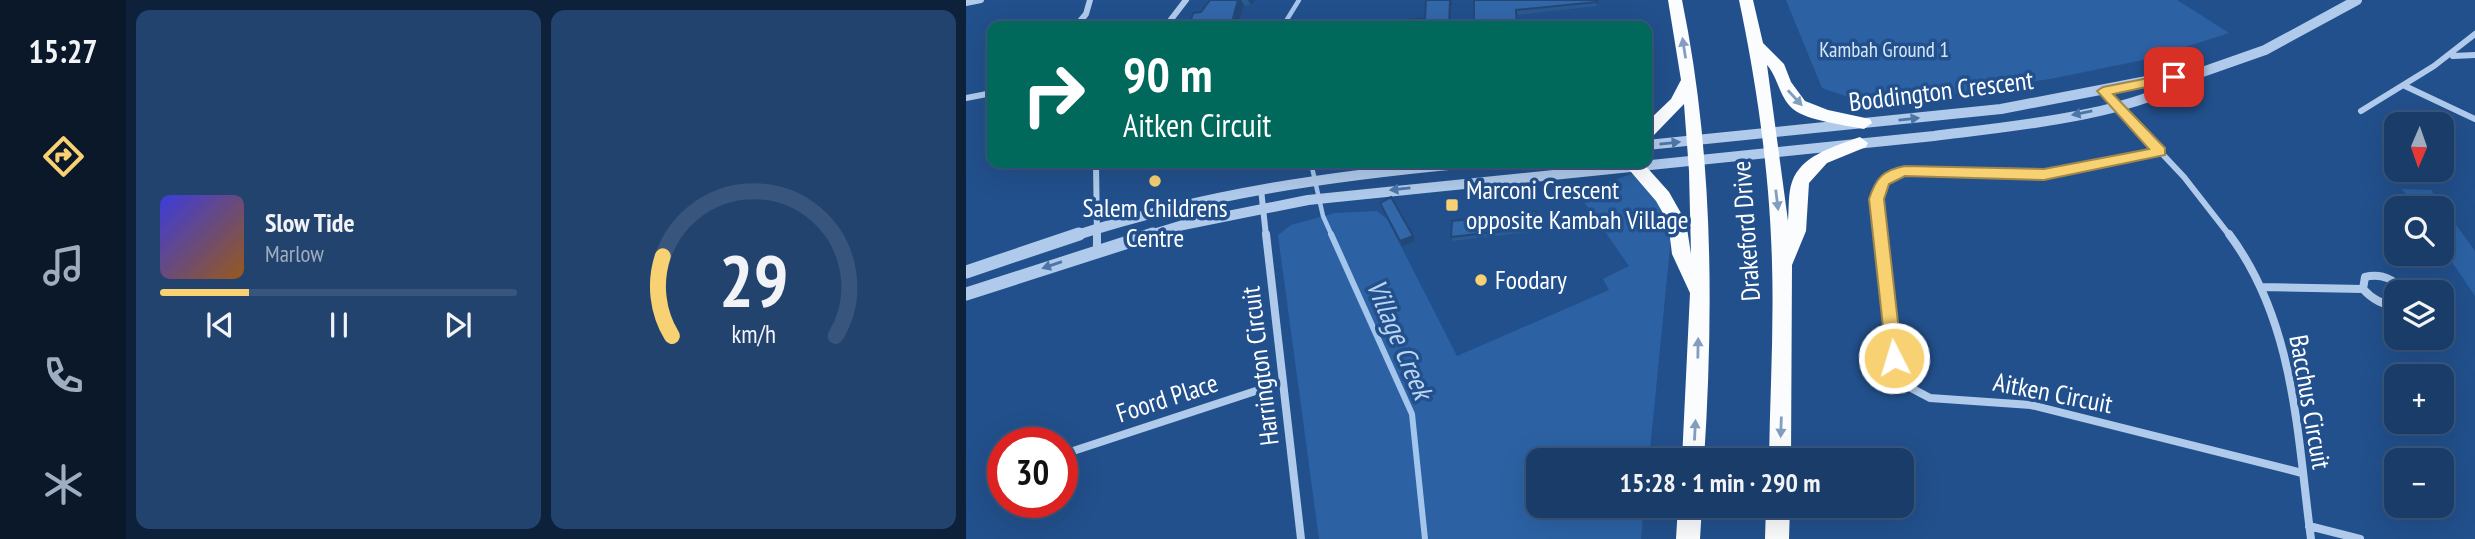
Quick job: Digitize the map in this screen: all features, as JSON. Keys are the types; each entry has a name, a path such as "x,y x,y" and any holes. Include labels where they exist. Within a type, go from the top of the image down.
{"highway":[{"name":"Drakeford Drive","path":"1675,0 1690,79 1695,160 1699,298 1693,448"},
{"name":"Drakeford Drive","path":"1746,0 1756,44 1778,202 1782,265 1780,448"},
{"path":"1756,44 1778,68 1783,83 1799,104 1825,115 1864,123"},
{"path":"1652,127 1677,102 1690,79"},
{"path":"1782,265 1797,231 1800,183 1809,169 1821,159 1860,143"},
{"path":"1638,168 1663,197 1677,222 1681,254 1699,298"},
{"path":"1777,536 1778,518"}],"street":[{"path":"966,4 981,0"},
{"path":"1080,21 1086,14 1090,0"},
{"path":"1171,21 1186,0"},
{"name":"Boddington Crescent","path":"1652,144 2001,109 2157,79 2191,76 2265,50 2357,0"},
{"path":"2361,111 2405,86 2475,34"},
{"path":"2445,58 2456,54 2475,55"},
{"name":"Boddington Crescent","path":"1771,153 2005,126 2116,105 2173,90 2191,76"},
{"path":"2405,86 2475,119"},
{"name":"Bacchus Circuit","path":"2103,91 2218,217 2261,287 2281,342 2311,539"},
{"path":"966,98 987,94"},
{"name":"Aitken Circuit","path":"2160,152 2044,174 1905,171 1895,173 1882,181 1877,199 1894,358 1898,371 1911,388 1930,398 2031,405 2302,473"},
{"path":"1652,164 1771,153"},
{"path":"1096,168 1097,250"},
{"path":"966,272 1097,228 1181,205 1303,182 1423,168"},
{"path":"966,295 1097,250 1183,225 1263,208 1328,197 1605,168"},
{"name":"Harrington Circuit","path":"1261,189 1301,539"},
{"path":"2363,289 2365,277 2380,275 2391,280"},
{"path":"2261,287 2363,289 2378,302 2384,303"},
{"name":"Foord Place","path":"1078,449 1283,382"},
{"path":"2309,526 2360,539"}],"green space":[{"name":"Kambah Ground 1","path":"1786,0 2177,0 2229,33 2148,59 2050,79 1928,98 1865,103 1822,88"},
{"path":"1631,174 1644,180 1656,198 1671,237 1650,448 1526,448 1526,518 1643,518 1641,539 1319,539 1278,235 1291,225 1335,213 1377,211 1387,219 1457,356 1609,290 1603,279 1629,266 1578,193"},
{"path":"2402,189 2431,190 2435,196 2407,196"},
{"path":"2454,222 2475,251 2475,296 2454,265"}],"building":[{"path":"1210,0 1238,0 1232,21 1191,21 1193,13 1201,12"},
{"path":"1426,0 1450,0 1449,21 1396,21 1425,18"},
{"path":"1474,0 1597,2 1516,10 1517,21 1474,21"},
{"path":"1391,197 1413,236 1400,241 1380,203"},
{"path":"1536,211 1537,227 1451,237 1452,221"}],"waterway":[{"name":"Village Creek","path":"1286,21 1299,0"},
{"name":"Village Creek","path":"1312,168 1323,216 1332,236"},
{"name":"Village Creek","path":"1331,234 1412,414 1425,539"}],"place":[{"name":"Salem Childrens Centre","path":"1155,181"},
{"name":"Marconi Crescent opposite Kambah Village","path":"1452,205"},
{"name":"Foodary","path":"1481,280"}],"route":[{"path":"1894,358 1877,199 1882,181 1895,173 1905,171 2044,174 2160,152 2103,91 2174,77"}]}
